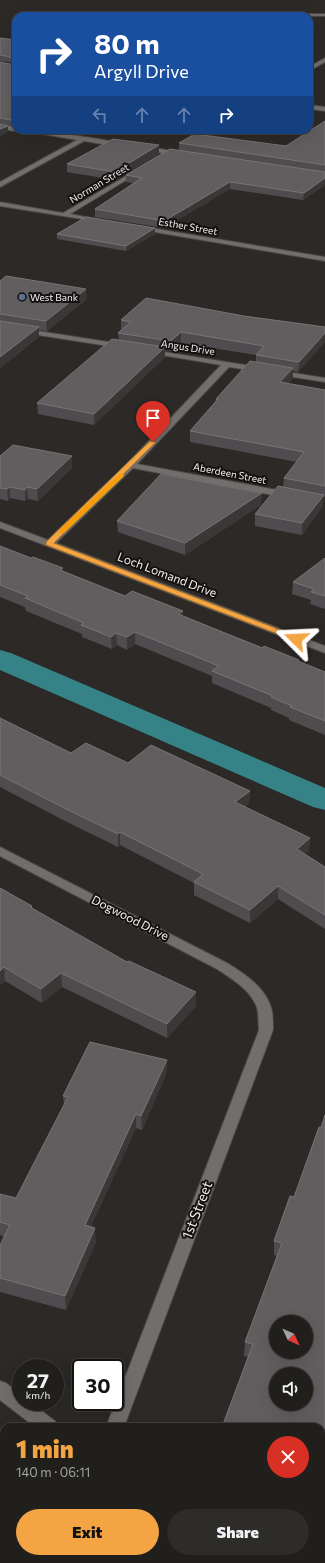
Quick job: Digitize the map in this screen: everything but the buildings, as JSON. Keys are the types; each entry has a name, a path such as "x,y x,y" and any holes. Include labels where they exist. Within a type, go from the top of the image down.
{"street":[{"path":"313,14 325,14"},
{"path":"313,67 325,60"},
{"path":"313,108 325,109"},
{"path":"0,127 12,128"},
{"path":"50,134 130,146"},
{"path":"162,156 199,134"},
{"path":"0,185 84,139"},
{"path":"138,148 184,155"},
{"name":"Norman Street","path":"64,215 149,164"},
{"path":"0,204 103,222"},
{"name":"Esther Street","path":"134,227 325,260"},
{"name":"Angus Drive","path":"0,327 325,380"},
{"path":"49,544 131,465 228,364"},
{"name":"Aberdeen Street","path":"131,465 294,496"},
{"name":"Loch Lomand Drive","path":"0,525 325,650"},
{"name":"Dogwood Drive","path":"0,851 222,966 242,979 256,992"},
{"name":"1st Street","path":"117,1423 266,1030 264,1008 256,992"},
{"path":"0,1389 44,1423"}],"waterway":[{"path":"0,659 325,800"}],"slow traffic":[{"path":"61,532 121,475"}],"place":[{"name":"West Bank","path":"22,297"}],"route":[{"path":"153,442 49,544 296,639"}]}
